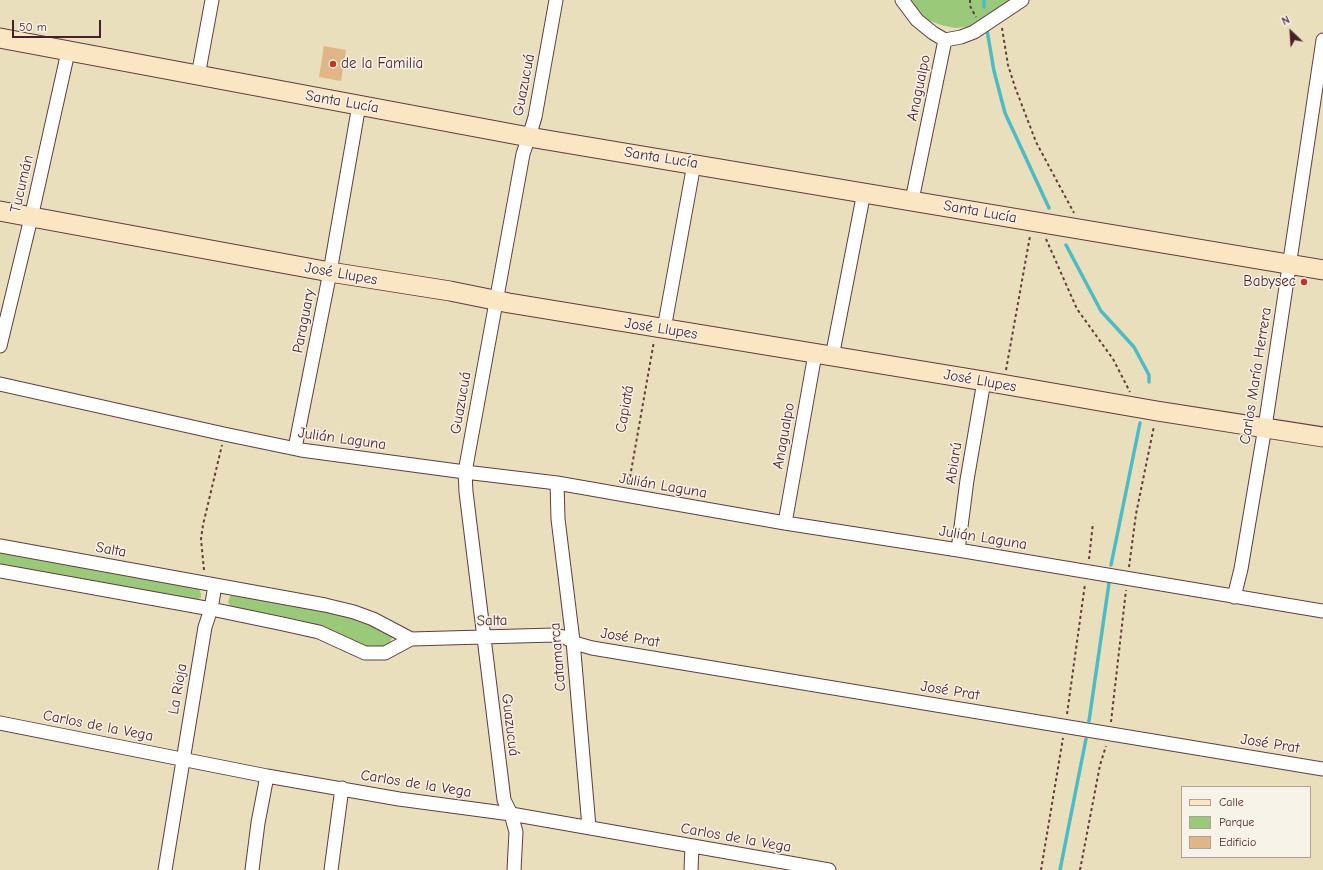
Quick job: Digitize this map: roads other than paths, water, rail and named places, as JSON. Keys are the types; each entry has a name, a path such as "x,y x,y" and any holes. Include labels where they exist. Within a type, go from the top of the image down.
{"street":[{"path":"198,76 212,0"},
{"name":"Guazucuá","path":"514,870 516,832 511,814 504,800 466,492 465,472 523,154 535,118 556,0"},
{"name":"Anagualpo","path":"902,0 917,20 933,33 945,40 912,200"},
{"path":"945,40 961,38 980,28 1022,0"},
{"name":"Santa Lucía","path":"0,38 68,52 529,137 1323,270"},
{"name":"Carlos María Herrera","path":"1234,597 1241,569 1265,427 1323,40"},
{"name":"Tucumán","path":"0,346 31,218 68,52"},
{"name":"Paraguary","path":"295,448 330,272 359,105"},
{"path":"660,329 694,164"},
{"name":"Anagualpo","path":"785,523 823,356 864,192"},
{"name":"José Llupes","path":"0,211 31,218 330,272 450,291 496,301 823,356 984,381 1138,408 1323,437"},
{"name":"Abiarú","path":"958,550 967,480 984,381"},
{"name":"Julián Laguna","path":"0,384 224,434 295,448 465,472 557,483 785,523 958,550 1323,611"},
{"name":"Catamarca","path":"557,483 558,519 573,641 589,827"},
{"name":"Salta","path":"0,546 325,605 354,612 411,639"},
{"name":"Salta","path":"0,571 211,608 319,632 365,653 385,653 411,639 554,635 564,636 573,641"},
{"path":"211,584 211,608"},
{"name":"La Rioja","path":"165,870 182,759 205,627 211,608"},
{"name":"José Prat","path":"573,641 592,648 1323,769"},
{"name":"Carlos de la Vega","path":"0,723 267,776 399,799 511,814 589,827 829,870"},
{"path":"252,870 258,823 267,776"},
{"path":"332,870 342,788"},
{"path":"691,870 692,846"}],"waterway":[{"path":"984,0 984,7"},
{"path":"987,30 994,71 1005,113 1049,208"},
{"path":"1066,245 1101,311 1134,347 1149,375 1149,382"},
{"path":"1111,565 1140,423"},
{"path":"1089,721 1109,583"},
{"path":"1060,870 1086,739"}],"place":[{"name":"de la Familia","path":"333,64"},
{"name":"Babysec","path":"1304,282"}]}
